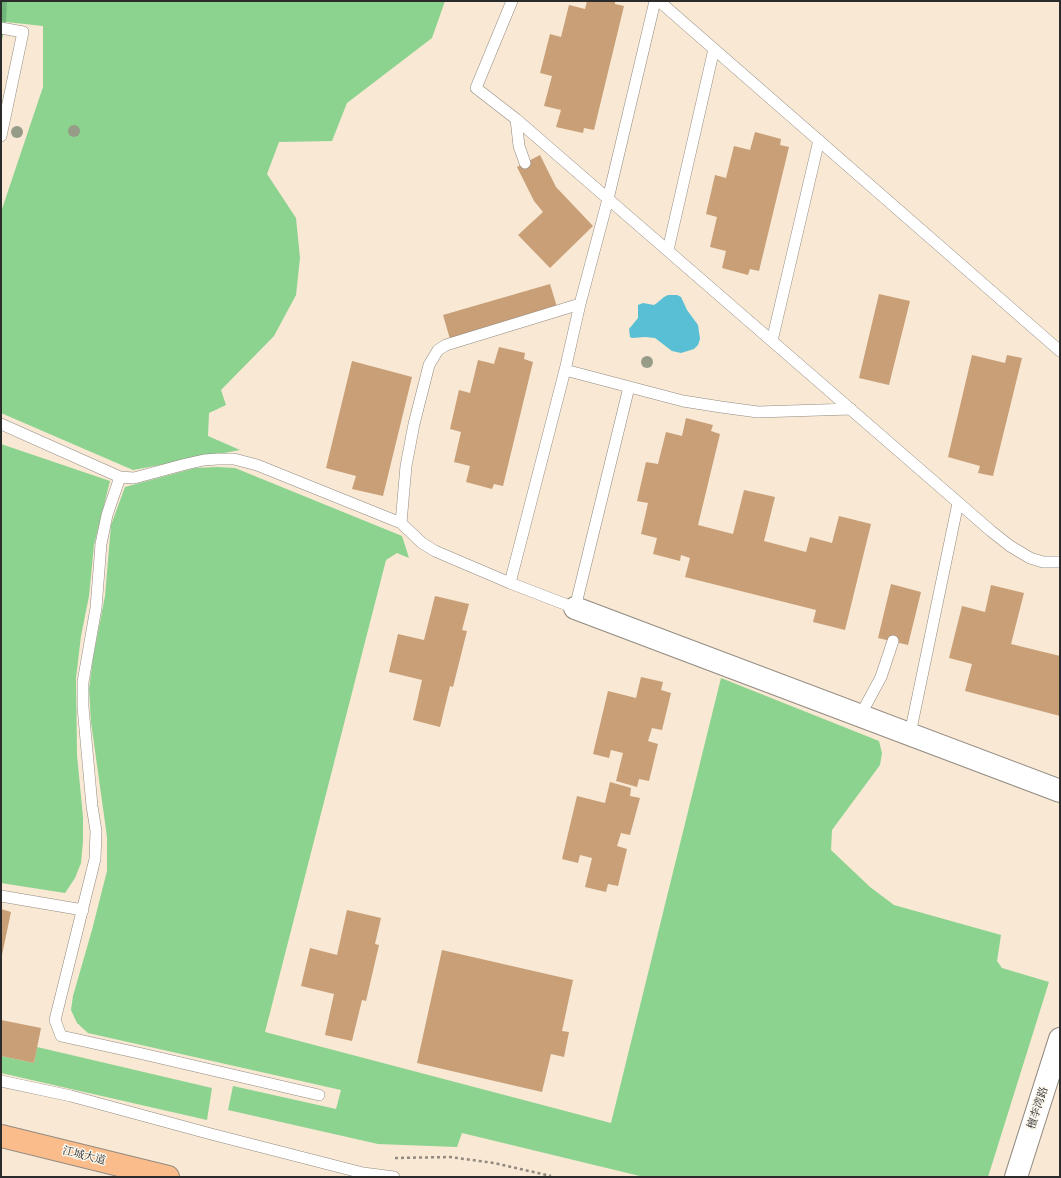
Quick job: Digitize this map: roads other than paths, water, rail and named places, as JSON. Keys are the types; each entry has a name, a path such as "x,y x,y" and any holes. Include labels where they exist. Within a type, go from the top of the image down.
{"highway":[{"name":"江城大道","path":"1,1136 168,1177"}],"street":[{"path":"576,608 1060,791"},
{"name":"檀李湾路","path":"1016,1177 1060,1039"}],"lane":[{"path":"512,1 476,88 516,119 958,503 1010,546 1030,558 1043,562 1060,562"},
{"path":"510,583 608,199 655,1"},
{"path":"659,1 1060,350"},
{"path":"1,28 22,32 1,136"},
{"path":"668,250 714,50"},
{"path":"516,119 519,146 525,163"},
{"path":"772,341 819,140"},
{"path":"401,523 406,466 414,424 429,365 438,350 446,345 580,304"},
{"path":"565,370 683,401 758,412 851,409"},
{"path":"1,424 120,477 134,478 204,460 234,459 257,465 401,523 422,543 435,551 510,583 576,608 629,387"},
{"path":"120,477 107,515 101,544 96,608 83,682 86,750 96,831 95,859 55,1020 61,1036 319,1095"},
{"path":"910,734 958,503"},
{"path":"860,716 881,677 893,642"},
{"path":"1,896 82,910"},
{"path":"1,1081 71,1096 367,1175 394,1177"}],"water":[{"path":"668,295 677,295 681,297 687,310 698,325 700,339 698,345 694,349 681,353 672,351 655,338 630,337 629,329 638,318 638,305 643,303 654,305"}]}
